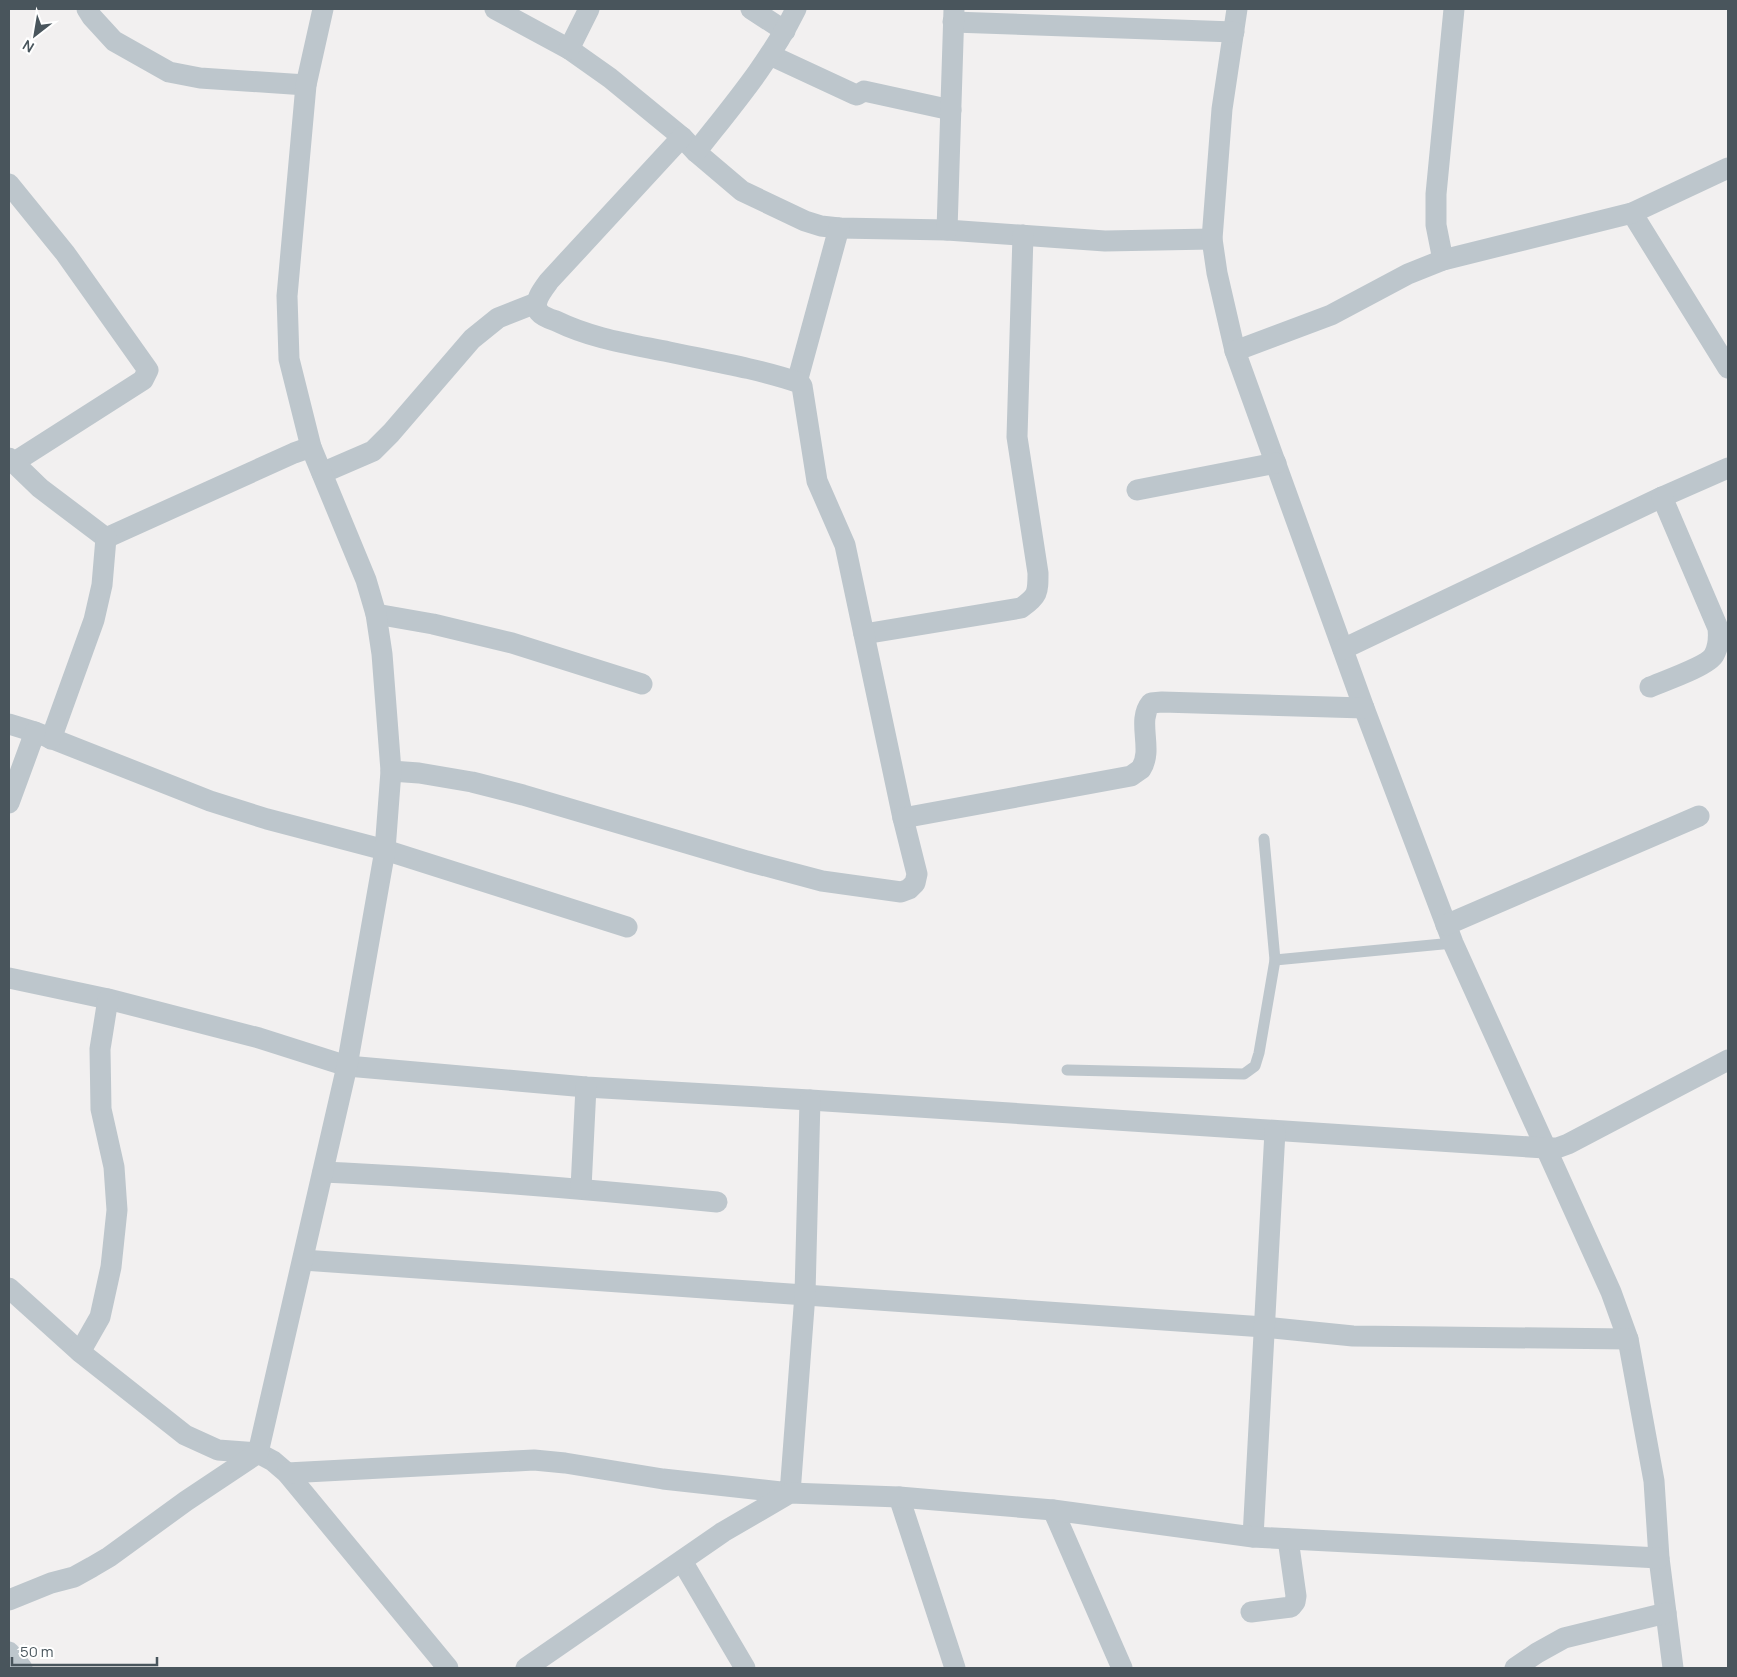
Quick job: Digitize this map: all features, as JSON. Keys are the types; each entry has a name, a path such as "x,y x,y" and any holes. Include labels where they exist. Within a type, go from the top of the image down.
{"street":[{"path":"87,9 114,41 169,72 200,78 306,86"},
{"path":"9,1600 51,1583 74,1577 110,1557 186,1501 258,1453 347,1066 385,850 391,771 382,654 376,614 366,580 311,447 289,359 287,296 306,86 323,9"},
{"path":"495,9 569,49 610,78 742,191 806,221 821,226 947,230 1105,241 1212,239"},
{"path":"569,49 589,9"},
{"path":"751,9 785,31"},
{"path":"391,771 419,773 472,782 542,800 747,861 822,881 901,892 909,890 915,883 917,874 903,818 845,545 817,481 802,386 797,382 764,374 579,332 546,317 538,311 536,303 549,282 689,144 763,66 785,31 796,9"},
{"path":"1237,9 1222,109 1212,239 1217,273 1235,351 1364,708 1449,934 1612,1292 1628,1339 1654,1481 1658,1558 1673,1668"},
{"path":"1443,260 1436,225 1436,194 1454,9"},
{"path":"947,230 953,16 1234,32"},
{"path":"770,55 857,95 864,91 950,110"},
{"path":"1235,351 1331,315 1408,274 1443,260 1632,213 1728,168"},
{"path":"9,184 65,253 148,370 143,380 11,461 40,488 106,538"},
{"path":"1632,213 1728,368"},
{"path":"797,382 839,228"},
{"path":"864,634 1021,608 1038,593 1038,573 1017,437 1023,235"},
{"path":"322,473 373,451 472,340 498,318 536,303"},
{"path":"106,538 311,447"},
{"path":"1137,490 1276,463"},
{"path":"1343,649 1662,497 1728,468"},
{"path":"1650,687 1701,665 1713,657 1719,644 1718,628 1662,497"},
{"path":"9,803 43,735 94,620 102,585 106,538"},
{"path":"376,614 433,624 512,643 642,684"},
{"path":"903,818 1131,776 1140,769 1145,760 1145,713 1151,703 1364,708"},
{"path":"9,724 43,735 210,801 267,819 385,850 627,927"},
{"path":"1449,934 1699,816"},
{"path":"9,978 108,999 259,1038 347,1066 586,1087 1545,1148 1557,1148 1568,1144 1728,1060"},
{"path":"80,1352 100,1317 111,1267 117,1210 114,1167 101,1110 100,1049 108,999"},
{"path":"581,1188 586,1087"},
{"path":"790,1493 805,1294 810,1100"},
{"path":"1253,1537 1276,1131"},
{"path":"323,1172 451,1178 581,1188 717,1202"},
{"path":"303,1260 1264,1327 1353,1336 1628,1339"},
{"path":"9,1288 80,1352 185,1435 218,1450 258,1453 288,1473 448,1668"},
{"path":"288,1473 534,1460 565,1463 663,1480 790,1493 898,1497 1053,1510 1253,1537 1658,1558"},
{"path":"526,1668 723,1532 790,1493"},
{"path":"898,1497 955,1668"},
{"path":"1053,1510 1122,1668"},
{"path":"1252,1612 1291,1607 1295,1602 1296,1596 1288,1539"},
{"path":"682,1561 745,1668"},
{"path":"1516,1668 1537,1652 1564,1638 1666,1613"},
{"path":"9,1652 22,1668"}],"lane":[{"path":"1067,1070 1244,1074 1255,1066 1259,1053 1275,960 1264,839"},
{"path":"1275,960 1449,934"}]}
